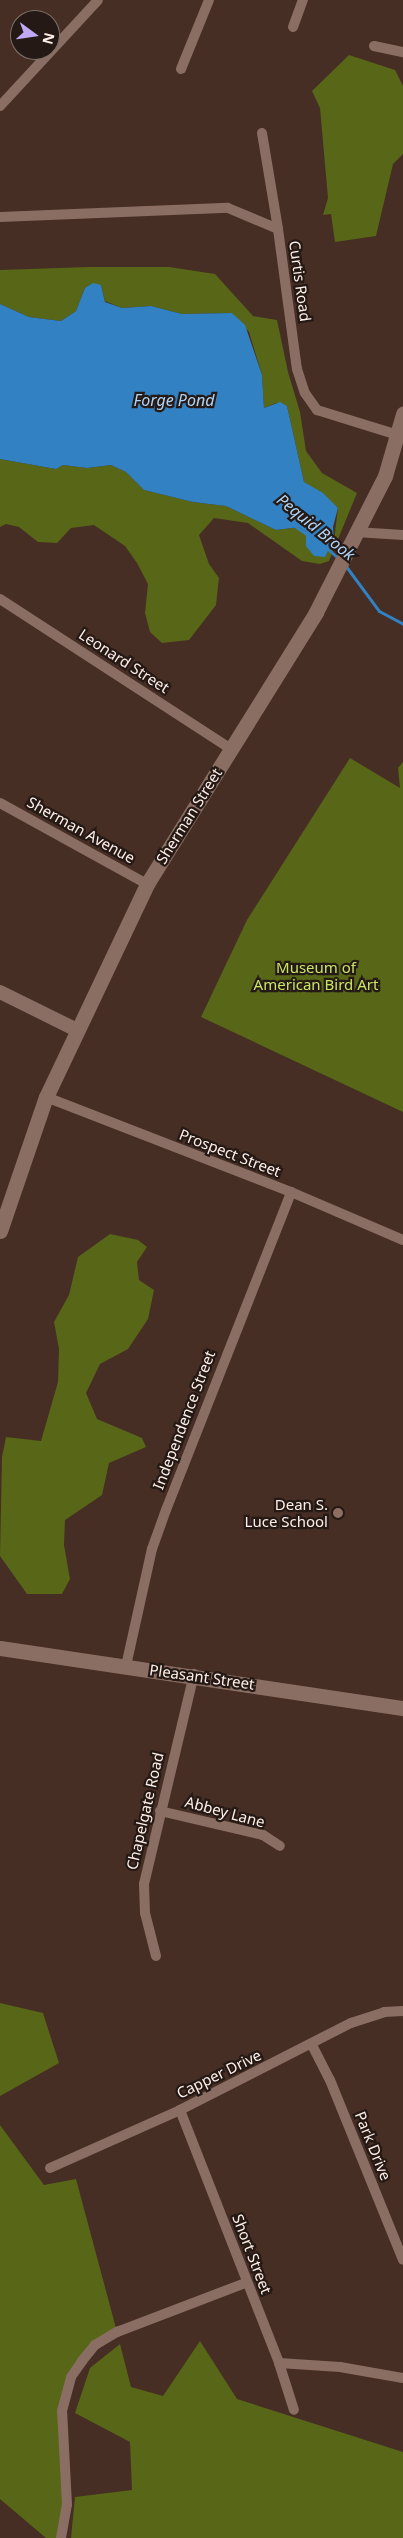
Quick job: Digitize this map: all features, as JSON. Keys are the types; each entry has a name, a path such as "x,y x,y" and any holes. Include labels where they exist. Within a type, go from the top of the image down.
{"main road":[{"name":"Sherman Street","path":"0,1231 46,1096 147,884 316,612 385,476 403,414"},
{"name":"Pleasant Street","path":"0,1648 194,1674 403,1708"}],"street":[{"path":"0,106 98,0"},
{"path":"181,69 209,0"},
{"path":"293,27 303,0"},
{"path":"374,46 403,52"},
{"path":"262,133 278,229"},
{"name":"Curtis Road","path":"0,217 228,208 278,229 297,369 305,393 317,410 398,435"},
{"path":"356,532 403,535"},
{"name":"Leonard Street","path":"0,599 230,749"},
{"name":"Sherman Avenue","path":"0,802 147,884"},
{"path":"0,992 77,1030"},
{"name":"Prospect Street","path":"46,1096 291,1192 403,1240"},
{"name":"Independence Street","path":"126,1666 152,1549 291,1192"},
{"name":"Chapelgate Road","path":"156,1956 146,1913 144,1884 194,1674"},
{"name":"Abbey Lane","path":"160,1811 263,1835 280,1846"},
{"name":"Capper Drive","path":"50,2168 180,2110 312,2045 351,2023 384,2012 403,2011"},
{"name":"Park Drive","path":"312,2045 330,2080 403,2260"},
{"name":"Short Street","path":"180,2110 246,2283 279,2363 294,2410"},
{"path":"61,2538 67,2505 62,2411 70,2377 95,2345 117,2332 246,2283"},
{"path":"279,2363 340,2367 403,2378"}],"green space":[{"path":"349,55 395,70 403,86 403,154 393,164 376,236 335,242 331,214 323,215 328,198 320,108 312,91"},
{"path":"169,267 215,274 253,316 277,320 288,372 300,412 306,451 322,473 357,493 329,561 320,564 302,561 248,523 214,518 199,535 209,564 219,578 216,605 189,640 162,643 150,632 145,613 148,584 125,546 94,525 71,528 57,543 38,542 19,527 6,524 0,527 0,459 56,469 63,465 87,468 111,465 126,472 144,490 193,502 226,506 276,530 299,527 306,532 306,546 325,557 334,540 338,508 304,482 287,406 276,403 264,408 262,375 249,332 232,313 182,314 151,306 122,308 105,301 101,285 85,288 76,311 61,321 29,317 0,304 0,270"},
{"name":"Museum of American Bird Art","path":"350,758 400,788 398,768 403,762 403,1112 201,1017 247,920"},
{"path":"110,1234 138,1240 147,1247 137,1262 139,1280 154,1290 148,1319 128,1349 100,1364 86,1393 97,1419 142,1438 146,1447 109,1463 102,1495 65,1520 64,1545 70,1579 62,1594 27,1594 0,1556 2,1457 6,1437 41,1441 58,1382 59,1349 54,1322 69,1295 78,1257"},
{"path":"0,2003 43,2013 59,2063 0,2096"},
{"path":"0,2125 44,2185 76,2179 117,2332 95,2345 64,2396 67,2470 61,2538 46,2538 0,2499"},
{"path":"200,2341 237,2399 403,2452 403,2538 71,2538 75,2497 132,2490 130,2442 75,2413 90,2368 120,2344 131,2387 163,2396"}],"water":[{"name":"Forge Pond","path":"93,283 101,285 105,302 122,308 151,306 182,314 232,313 245,325 262,375 264,408 280,402 287,406 304,482 323,493 338,508 333,527 334,540 325,557 314,556 306,546 306,532 299,527 276,530 226,506 193,502 144,490 126,472 111,465 87,468 63,465 56,469 0,459 0,304 29,317 61,321 76,311 85,288"}],"waterway":[{"name":"Pequid Brook","path":"292,524 309,536"},
{"name":"Pequid Brook","path":"329,550 339,559"},
{"name":"Pequid Brook","path":"345,565 379,611 403,624"}],"place":[{"name":"Dean S. Luce School","path":"338,1513"}]}
